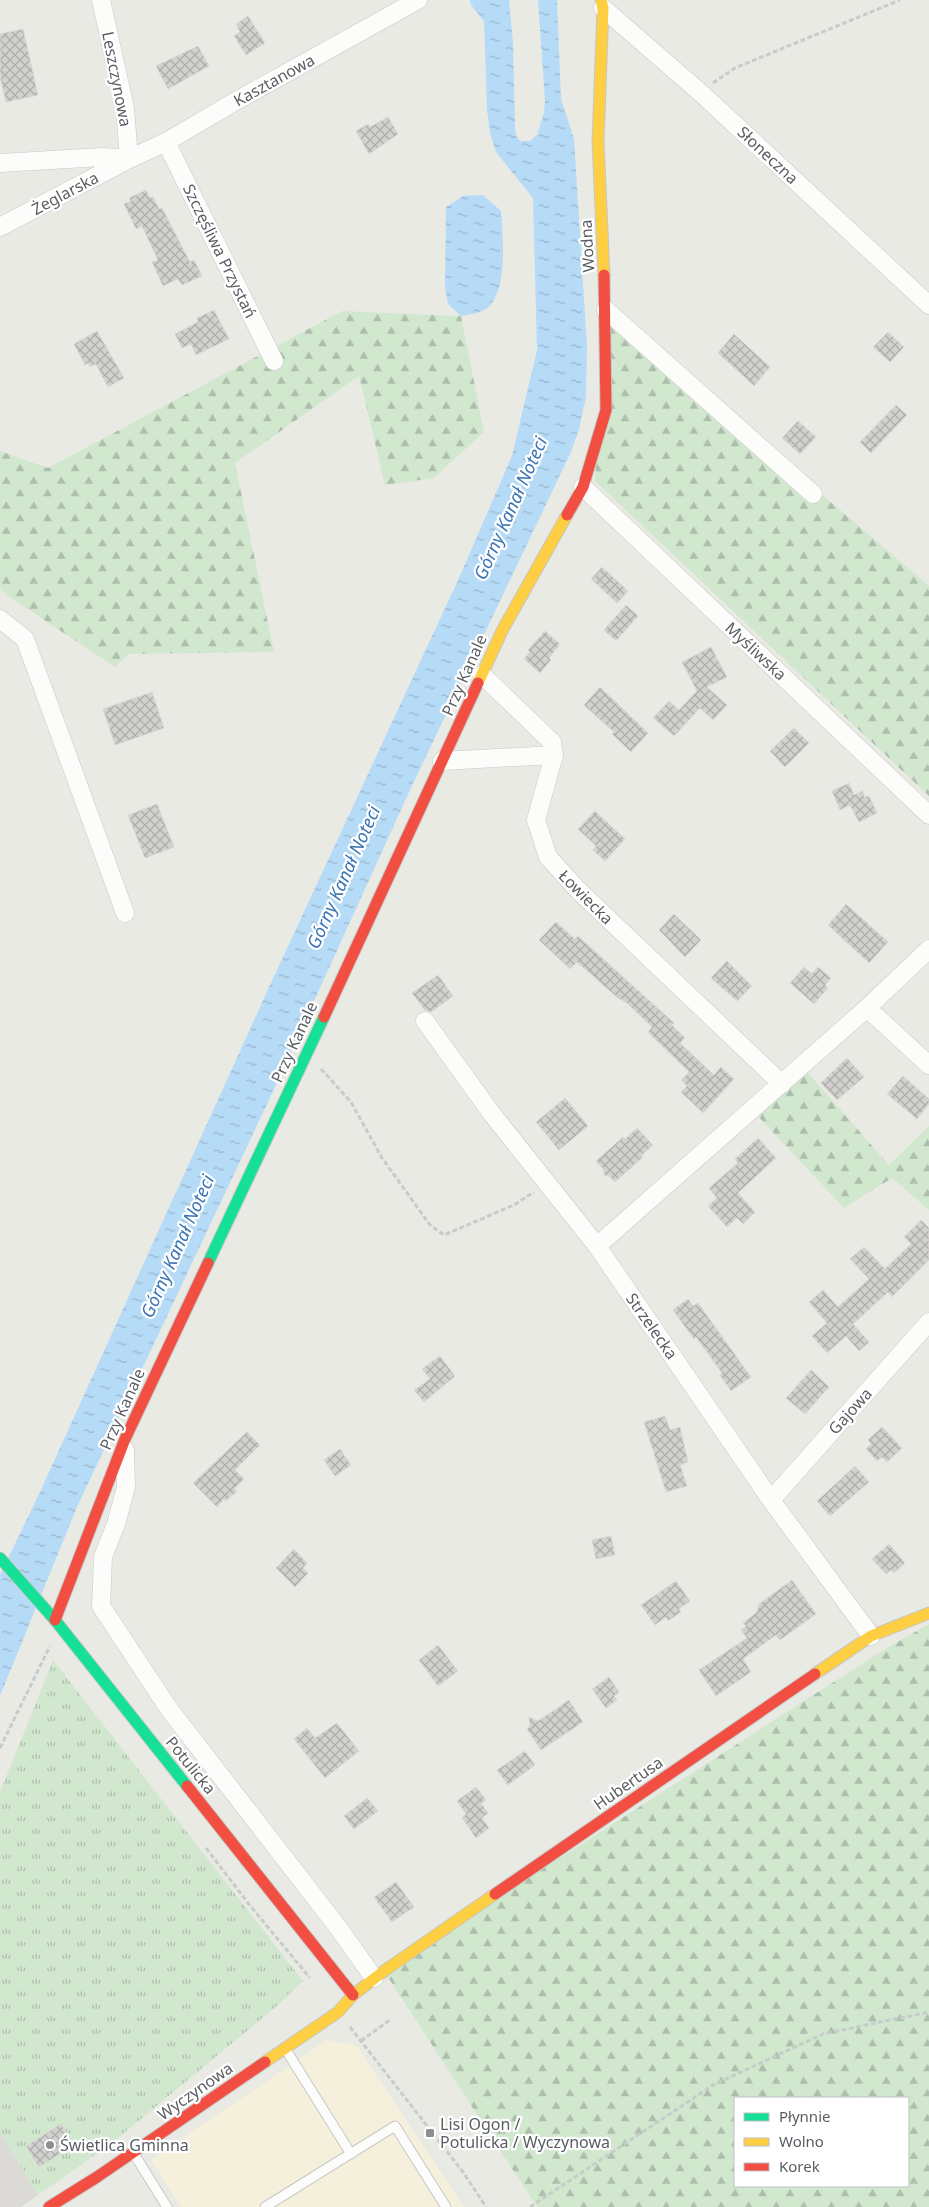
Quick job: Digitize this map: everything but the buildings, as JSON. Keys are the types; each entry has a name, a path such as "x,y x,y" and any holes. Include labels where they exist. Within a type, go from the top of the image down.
{"street":[{"name":"Leszczynowa","path":"101,0 125,108 130,158"},
{"name":"Kasztanowa","path":"130,158 166,142 418,0"},
{"name":"Słoneczna","path":"602,4 702,94 929,305"},
{"name":"Wodna","path":"582,487 606,410 606,310 598,141 602,4"},
{"name":"Szczęśliwa Przystań","path":"166,142 274,361"},
{"path":"0,163 102,157 130,158"},
{"name":"Żeglarska","path":"0,227 130,158"},
{"path":"606,310 813,494"},
{"name":"Przy Kanale","path":"55,1620 125,1439 503,629 582,487"},
{"name":"Myśliwska","path":"582,487 929,815"},
{"path":"0,619 25,639 125,913"},
{"path":"442,761 554,755 552,742 482,675"},
{"name":"Łowiecka","path":"554,755 536,820 548,857 578,890 782,1084"},
{"path":"597,1246 867,1008 929,949"},
{"path":"867,1008 929,1065"},
{"name":"Strzelecka","path":"425,1021 492,1114 597,1246 771,1500 871,1636"},
{"name":"Gajowa","path":"771,1500 929,1322"},
{"path":"125,1439 126,1487 116,1524 103,1557 102,1606 169,1709 337,1926 374,1978"},
{"name":"Potulicka","path":"0,1558 55,1620 353,1995"},
{"name":"Hubertusa","path":"353,1995 374,1978 871,1636 929,1613"},
{"name":"Wyczynowa","path":"49,2207 133,2153 338,2012 353,1995"}],"lane":[{"path":"284,2048 351,2154"},
{"path":"266,2207 396,2126 446,2207"},
{"path":"133,2153 167,2207"}],"path":[{"path":"702,94 724,73 734,68 900,0"},
{"path":"306,1054 336,1082 351,1102 382,1158 430,1225 444,1235 514,1205 547,1184"},
{"path":"0,1748 50,1645"},
{"path":"338,2012 463,2172 486,2207"},
{"path":"530,2207 713,2085 823,2034 929,2012"},
{"path":"361,2041 391,2019"}],"shaded area":[{"path":"327,2040 357,2046 464,2207 181,2207 151,2160"},
{"path":"0,2132 38,2195 21,2207 0,2207"}],"green space":[{"path":"606,310 929,586 929,796 595,481"},
{"path":"342,311 461,316 484,432 434,478 385,485 359,376 235,463 274,652 129,654 115,667 8,596 0,588 0,451 48,468"},
{"path":"802,1066 889,1165 929,1126 929,1210 892,1178 844,1208 755,1113"},
{"path":"929,1624 929,2207 537,2207 384,1971 882,1651"},
{"path":"53,1660 303,1981 277,2006 112,2143 38,2195 0,2132 0,1792"}],"water":[{"name":"Górny Kanał Noteci","path":"470,0 509,0 513,43 516,135 520,141 530,141 537,135 544,113 545,101 538,0 557,0 561,99 574,139 587,347 586,397 579,429 571,452 410,790 269,1100 77,1507 0,1696 0,1575 40,1492 270,985 459,578 512,456 537,350 533,198 496,152 490,133 487,110 484,21 471,5"},
{"path":"483,195 501,211 503,258 500,283 497,294 486,309 461,316 448,304 445,287 446,207 463,196"}],"traffic: fast":[{"path":"208,1263 324,1017"},
{"path":"0,1558 55,1620 187,1786"}],"traffic: slow":[{"path":"601,0 603,8 598,141 604,275"},
{"path":"478,683 503,629 567,515"},
{"path":"815,1674 871,1636 929,1613"},
{"path":"265,2062 338,2012 353,1995 384,1971 495,1894"}],"traffic: jam":[{"path":"567,515 583,487 606,410 604,275"},
{"path":"324,1017 478,683"},
{"path":"55,1620 125,1439 208,1263"},
{"path":"495,1894 815,1674"},
{"path":"187,1786 353,1995"},
{"path":"49,2207 97,2177 265,2062"}],"place":[{"name":"Lisi Ogon / Potulicka / Wyczynowa","path":"430,2133"},
{"name":"Świetlica Gminna","path":"50,2145"}]}
